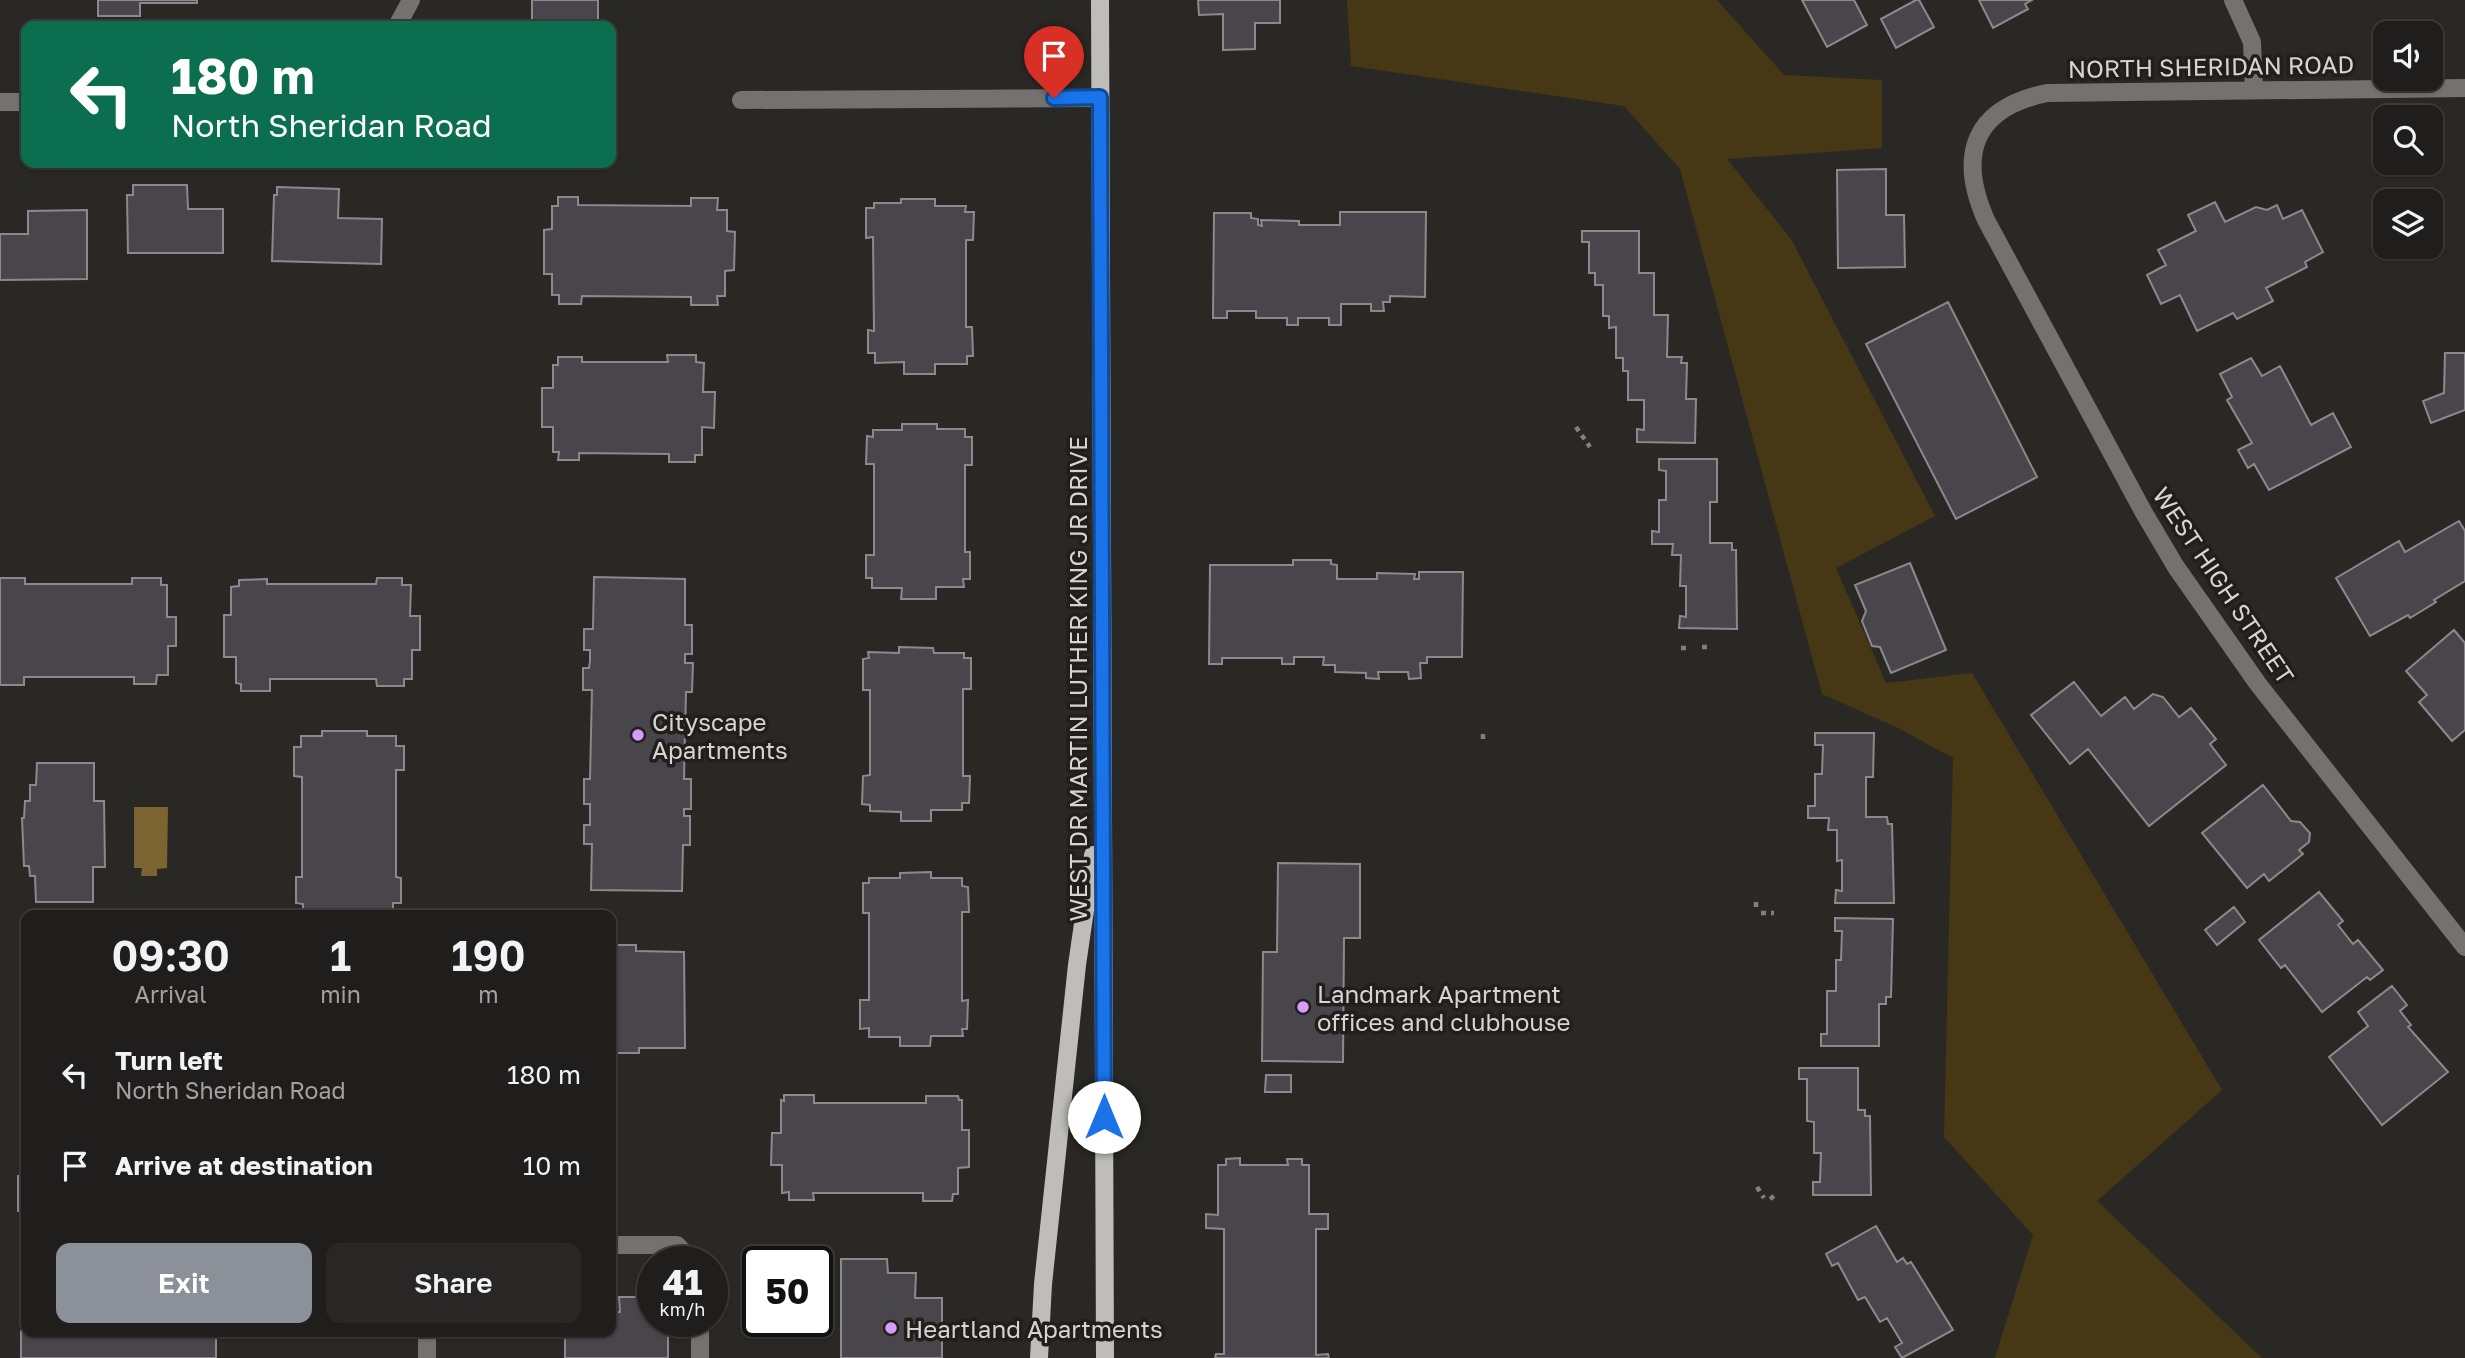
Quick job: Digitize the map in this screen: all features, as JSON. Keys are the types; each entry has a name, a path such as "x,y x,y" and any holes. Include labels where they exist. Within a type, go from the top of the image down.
{"main road":[{"name":"WEST DR MARTIN LUTHER KING JR DRIVE","path":"1100,0 1105,1358"},
{"path":"1039,1358 1043,1284 1077,965 1102,796"}],"street":[{"path":"400,21 411,0"},
{"path":"2233,0 2252,43 2254,90"},
{"name":"NORTH SHERIDAN ROAD","path":"1976,141 1995,113 2026,97 2047,93 2465,88"},
{"path":"741,100 1100,97"},
{"path":"0,102 21,102"},
{"name":"WEST HIGH STREET","path":"1976,141 1972,177 1975,195 1986,220 2176,567 2258,684 2465,947"},
{"path":"616,1245 678,1246"},
{"path":"427,1337 427,1358"},
{"path":"700,1337 700,1358"}],"path":[{"path":"1576,427 1590,447"},
{"path":"1702,647 1711,647"},
{"path":"1681,648 1690,648"},
{"path":"1483,729 1483,738"},
{"path":"1756,902 1759,912 1774,913"},
{"path":"1757,1187 1769,1198"}],"shaded area":[{"path":"1347,0 1717,0 1784,75 1882,80 1882,148 1727,159 1791,239 1935,516 1836,568 1886,683 1972,673 2222,1090 2097,1201 2262,1358 1995,1358 2033,1235 1944,1137 1953,758 1898,728 1822,694 1680,169 1624,106 1351,66"},
{"path":"134,807 168,807 167,868 157,869 157,876 141,876 142,868 134,868"}],"building":[{"path":"98,0 197,0 197,3 140,3 140,16 98,16"},
{"path":"532,0 598,0 598,21 532,21"},
{"path":"1198,0 1280,0 1280,23 1255,23 1255,49 1223,50 1223,14 1199,15"},
{"path":"1802,0 1854,0 1867,25 1827,47"},
{"path":"1919,0 1934,27 1896,48 1881,19"},
{"path":"1979,0 2032,0 2025,4 2028,9 1993,28"},
{"path":"1886,169 1886,215 1904,215 1905,267 1838,268 1837,170"},
{"path":"133,185 187,185 188,209 223,209 223,253 128,253 127,195 133,195"},
{"path":"277,187 339,189 338,218 382,219 381,264 272,261 274,195 277,195"},
{"path":"558,197 578,197 578,205 691,206 691,198 718,198 717,210 727,210 727,231 735,232 734,270 725,271 725,296 717,296 718,305 691,305 691,297 582,296 581,304 559,304 559,295 552,295 552,274 544,274 544,230 552,229 552,206 558,206"},
{"path":"901,199 935,199 935,206 966,206 965,212 974,212 973,240 966,240 966,327 972,327 973,356 967,356 967,364 935,364 935,374 904,374 904,362 875,363 875,353 868,353 868,330 874,331 873,237 866,238 866,208 874,208 874,203 901,203"},
{"path":"2215,202 2225,222 2256,207 2267,210 2277,205 2283,219 2302,210 2323,252 2305,262 2307,267 2266,288 2273,301 2237,319 2233,313 2197,331 2180,295 2161,304 2147,275 2166,265 2158,250 2196,231 2188,215"},
{"path":"87,210 87,279 0,280 0,234 28,234 28,211"},
{"path":"1340,212 1426,212 1425,297 1390,296 1390,302 1383,302 1384,311 1371,311 1371,304 1341,304 1341,325 1329,325 1329,318 1298,318 1298,325 1287,325 1287,318 1256,318 1256,311 1227,311 1227,318 1213,318 1214,213 1251,213 1251,218 1258,219 1258,225 1262,226 1261,220 1299,221 1299,225 1340,225"},
{"path":"1582,231 1639,231 1639,273 1654,273 1654,315 1668,315 1667,357 1682,357 1681,363 1687,363 1686,399 1696,399 1695,443 1637,442 1637,429 1644,430 1644,400 1628,400 1628,371 1623,371 1623,358 1616,358 1616,327 1609,328 1609,316 1603,316 1603,285 1595,285 1595,273 1589,273 1589,242 1582,242"},
{"path":"1948,302 2037,477 1956,519 1866,344"},
{"path":"2445,353 2465,353 2465,410 2431,423 2423,401 2444,393"},
{"path":"667,355 696,355 696,362 704,363 703,392 715,392 714,428 702,427 702,455 695,455 695,462 669,462 669,454 579,453 579,460 558,460 559,452 553,452 553,427 542,427 542,388 553,388 553,365 558,365 558,357 582,357 582,362 668,362"},
{"path":"2251,358 2262,376 2280,366 2311,425 2333,413 2351,447 2269,490 2254,464 2248,468 2238,450 2252,443 2227,400 2232,397 2220,374"},
{"path":"902,424 937,424 937,429 965,429 965,437 972,437 972,465 965,465 965,552 970,552 970,579 963,579 964,587 936,587 936,599 901,599 902,588 872,588 872,578 866,578 866,555 874,555 874,464 866,464 867,436 873,437 873,430 902,430"},
{"path":"1659,459 1717,459 1717,502 1710,502 1710,543 1732,543 1732,550 1736,550 1737,629 1679,628 1680,616 1686,617 1686,586 1680,586 1681,555 1672,555 1673,544 1652,544 1652,531 1659,532 1659,500 1666,500 1666,471 1659,470"},
{"path":"2459,521 2465,531 2465,581 2410,618 2408,615 2370,636 2336,578 2399,541 2405,552"},
{"path":"1293,560 1331,560 1331,564 1337,565 1337,579 1377,579 1377,573 1415,574 1414,579 1419,579 1419,572 1463,572 1462,657 1427,657 1427,663 1420,663 1421,678 1409,679 1408,672 1378,672 1379,679 1366,678 1366,673 1335,672 1335,665 1323,665 1324,657 1294,657 1294,664 1282,664 1282,658 1222,658 1222,664 1209,664 1210,565 1293,565"},
{"path":"1910,563 1946,650 1891,673 1880,647 1872,646 1862,621 1866,611 1855,585"},
{"name":"Cityscape Apartments","path":"594,577 685,579 685,625 692,625 692,654 685,654 685,663 693,663 692,692 686,692 684,779 691,779 691,809 684,809 684,816 690,816 690,845 683,845 682,891 591,890 592,844 584,844 584,825 590,825 590,804 584,804 584,779 590,779 592,690 583,690 583,668 589,668 590,661 590,650 584,650 584,629 593,629"},
{"path":"0,578 25,578 25,584 132,584 132,578 161,578 161,585 167,585 167,617 176,617 176,646 168,646 168,675 157,675 156,684 134,684 134,677 24,677 24,685 0,685"},
{"path":"377,578 402,578 402,585 411,585 410,616 420,616 420,650 412,650 412,679 404,679 404,686 377,686 376,679 270,679 270,691 241,691 241,684 236,683 236,657 224,657 224,615 231,615 231,587 239,586 239,580 267,579 267,584 376,584"},
{"path":"2454,630 2465,643 2465,730 2452,741 2419,702 2427,695 2406,671"},
{"path":"899,647 933,648 934,653 964,653 964,658 971,658 971,689 963,689 963,776 970,776 969,803 962,803 962,810 931,810 931,821 901,821 901,812 870,811 870,805 862,804 863,776 870,775 870,690 863,690 863,659 869,658 868,652 899,653"},
{"path":"2074,682 2101,716 2125,697 2134,709 2153,694 2163,697 2179,717 2191,708 2216,739 2210,744 2226,765 2149,826 2088,749 2070,764 2031,715"},
{"path":"322,731 367,731 367,736 396,736 396,746 404,746 404,770 396,770 396,877 401,878 401,903 393,903 393,910 303,910 303,904 296,903 296,877 302,877 302,777 294,776 294,747 301,747 301,736 322,736"},
{"path":"1815,733 1874,733 1873,777 1866,777 1866,817 1887,817 1888,824 1892,824 1894,903 1835,903 1836,890 1842,891 1842,860 1837,861 1837,830 1828,830 1829,818 1808,818 1808,806 1815,806 1815,774 1822,774 1823,745 1815,745"},
{"path":"37,763 94,763 94,801 104,801 105,867 93,867 93,902 36,902 35,876 30,876 29,866 24,866 22,818 25,801 30,801 30,785 36,785"},
{"path":"2263,785 2291,821 2300,822 2310,833 2309,842 2299,850 2303,854 2269,881 2264,874 2247,888 2202,833"},
{"name":"Landmark Apartment offices and clubhouse","path":"1278,863 1360,864 1360,938 1344,938 1343,1062 1262,1061 1263,952 1277,952"},
{"path":"931,872 931,878 962,878 962,886 968,887 969,912 962,912 962,1001 968,1000 967,1029 962,1029 963,1036 931,1036 930,1046 900,1046 900,1037 869,1037 869,1028 860,1029 860,1000 869,1000 869,913 863,913 863,883 869,883 869,878 900,878 900,873"},
{"path":"2319,892 2343,921 2338,925 2353,944 2358,940 2383,970 2370,980 2367,977 2322,1012 2285,965 2281,968 2259,940"},
{"path":"2234,907 2245,922 2217,945 2205,930"},
{"path":"1835,918 1893,919 1891,997 1886,997 1886,1004 1879,1004 1879,1046 1821,1046 1821,1034 1827,1034 1827,991 1836,991 1836,960 1841,960 1842,931 1835,931"},
{"path":"616,945 636,945 636,951 684,952 685,1048 639,1048 639,1053 616,1053"},
{"path":"2392,986 2407,1005 2400,1011 2411,1025 2408,1027 2448,1072 2382,1125 2329,1057 2368,1026 2358,1012"},
{"path":"1799,1068 1858,1068 1858,1110 1865,1110 1865,1116 1870,1116 1871,1195 1813,1195 1813,1182 1820,1182 1821,1153 1814,1153 1814,1122 1807,1121 1807,1079 1799,1079"},
{"path":"1266,1075 1291,1075 1291,1092 1265,1092"},
{"path":"784,1095 814,1095 814,1103 926,1103 926,1096 958,1096 959,1100 962,1100 962,1130 969,1130 969,1167 958,1168 958,1194 953,1194 952,1201 923,1201 923,1193 813,1193 814,1200 789,1200 789,1192 782,1193 782,1165 771,1165 772,1133 781,1133 781,1100 784,1101"},
{"path":"1240,1158 1240,1165 1288,1165 1287,1159 1302,1159 1302,1165 1309,1165 1309,1214 1328,1214 1328,1229 1316,1229 1316,1355 1328,1354 1329,1358 1215,1358 1216,1354 1224,1354 1224,1229 1206,1228 1206,1214 1218,1215 1218,1165 1226,1165 1226,1159"},
{"path":"18,1176 21,1176 21,1211 18,1211"},
{"path":"1876,1226 1897,1262 1903,1258 1907,1264 1911,1262 1953,1330 1902,1358 1895,1347 1902,1343 1887,1318 1880,1322 1865,1297 1858,1300 1838,1263 1832,1266 1826,1254"},
{"name":"Heartland Apartments","path":"841,1259 887,1259 888,1273 916,1273 915,1298 942,1298 942,1358 841,1358"},
{"path":"619,1297 637,1297 637,1337 668,1337 668,1358 565,1358 565,1337 616,1337 616,1312 620,1312"},
{"path":"21,1337 216,1337 216,1358 21,1358"}],"place":[{"name":"Cityscape Apartments","path":"638,735"},
{"name":"Landmark Apartment offices and clubhouse","path":"1303,1007"},
{"name":"Heartland Apartments","path":"891,1328"}],"route":[{"path":"1054,98 1100,97 1104,1117"}]}
